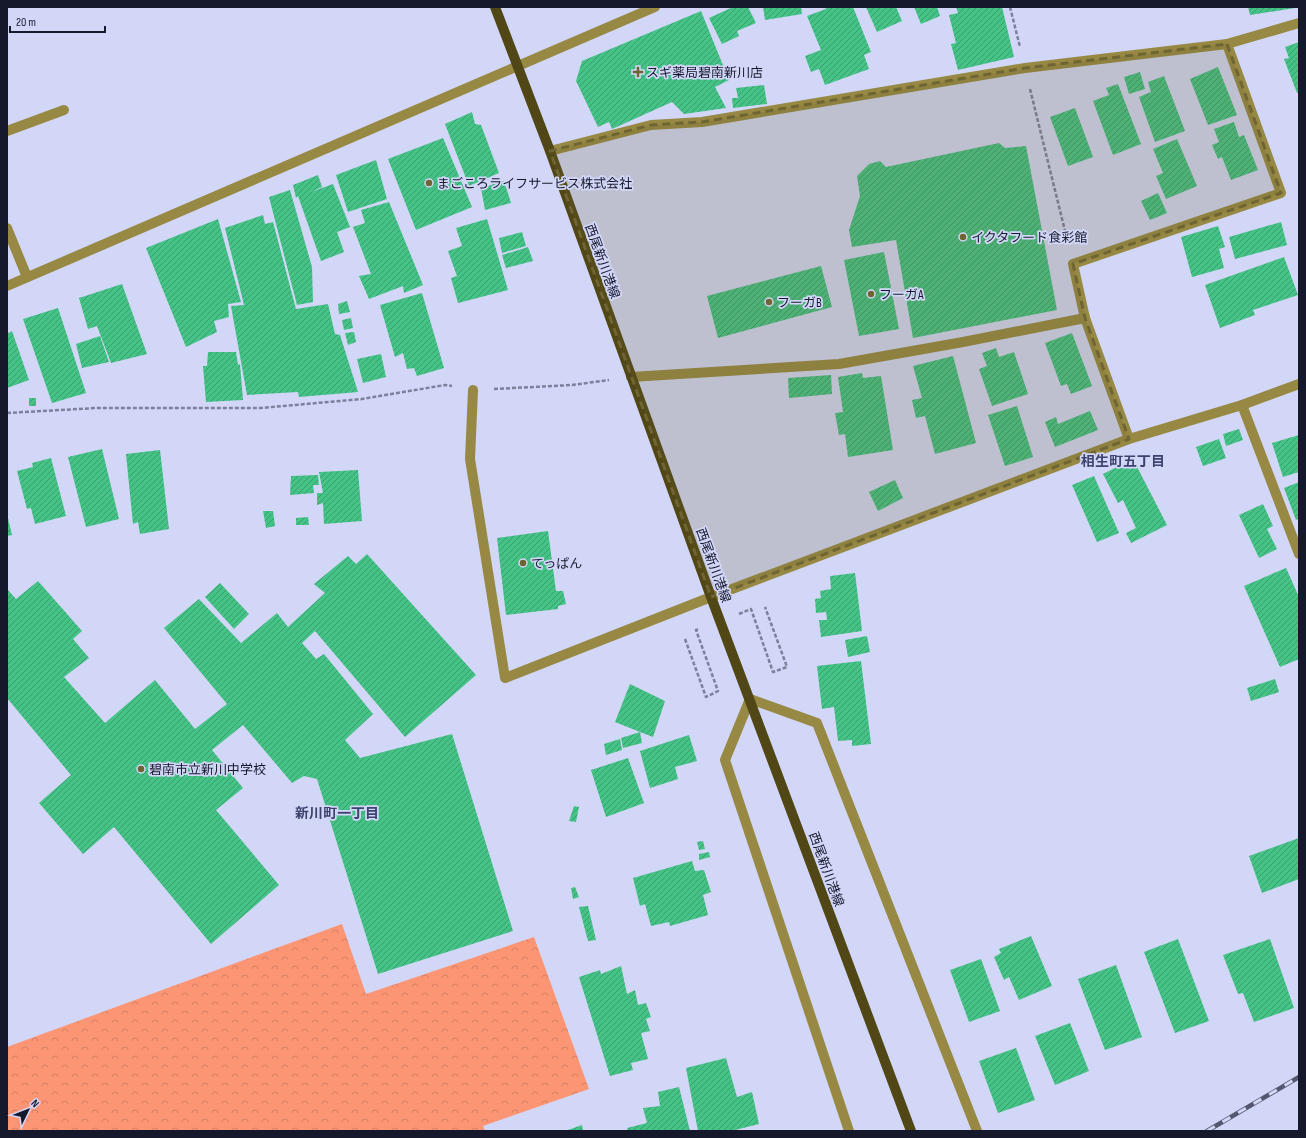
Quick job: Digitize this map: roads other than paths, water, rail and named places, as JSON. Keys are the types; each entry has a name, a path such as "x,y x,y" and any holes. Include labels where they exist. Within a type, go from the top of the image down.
{"main road":[{"name":"西尾新川港線","path":"495,7 550,151 711,597 911,1131"}],"street":[{"path":"7,286 655,7"},
{"path":"550,151 651,125 702,122 1025,68 1227,44 1299,23"},
{"path":"1129,439 1085,318 1073,264 1280,193 1227,44"},
{"path":"7,130 64,110"},
{"path":"7,228 27,277"},
{"path":"631,377 839,364 1085,318"},
{"path":"472,390 470,460 505,678 711,597 1129,439 1242,405 1299,384"},
{"path":"1242,405 1299,554"},
{"path":"849,1131 725,760 750,699 817,723 977,1131"}],"railway":[{"path":"1207,1131 1299,1077"}],"place":[{"name":"スギ薬局碧南新川店","path":"638,72"},
{"name":"まごころライフサービス株式会社","path":"429,183"},
{"name":"イクタフード食彩館","path":"963,237"},
{"name":"フーガA","path":"871,294"},
{"name":"フーガB","path":"769,302"},
{"name":"てっぱん","path":"523,563"},
{"name":"碧南市立新川中学校","path":"141,769"}],"district":[{"name":"相生町五丁目","path":"1123,461"},
{"name":"新川町一丁目","path":"337,813"}]}
